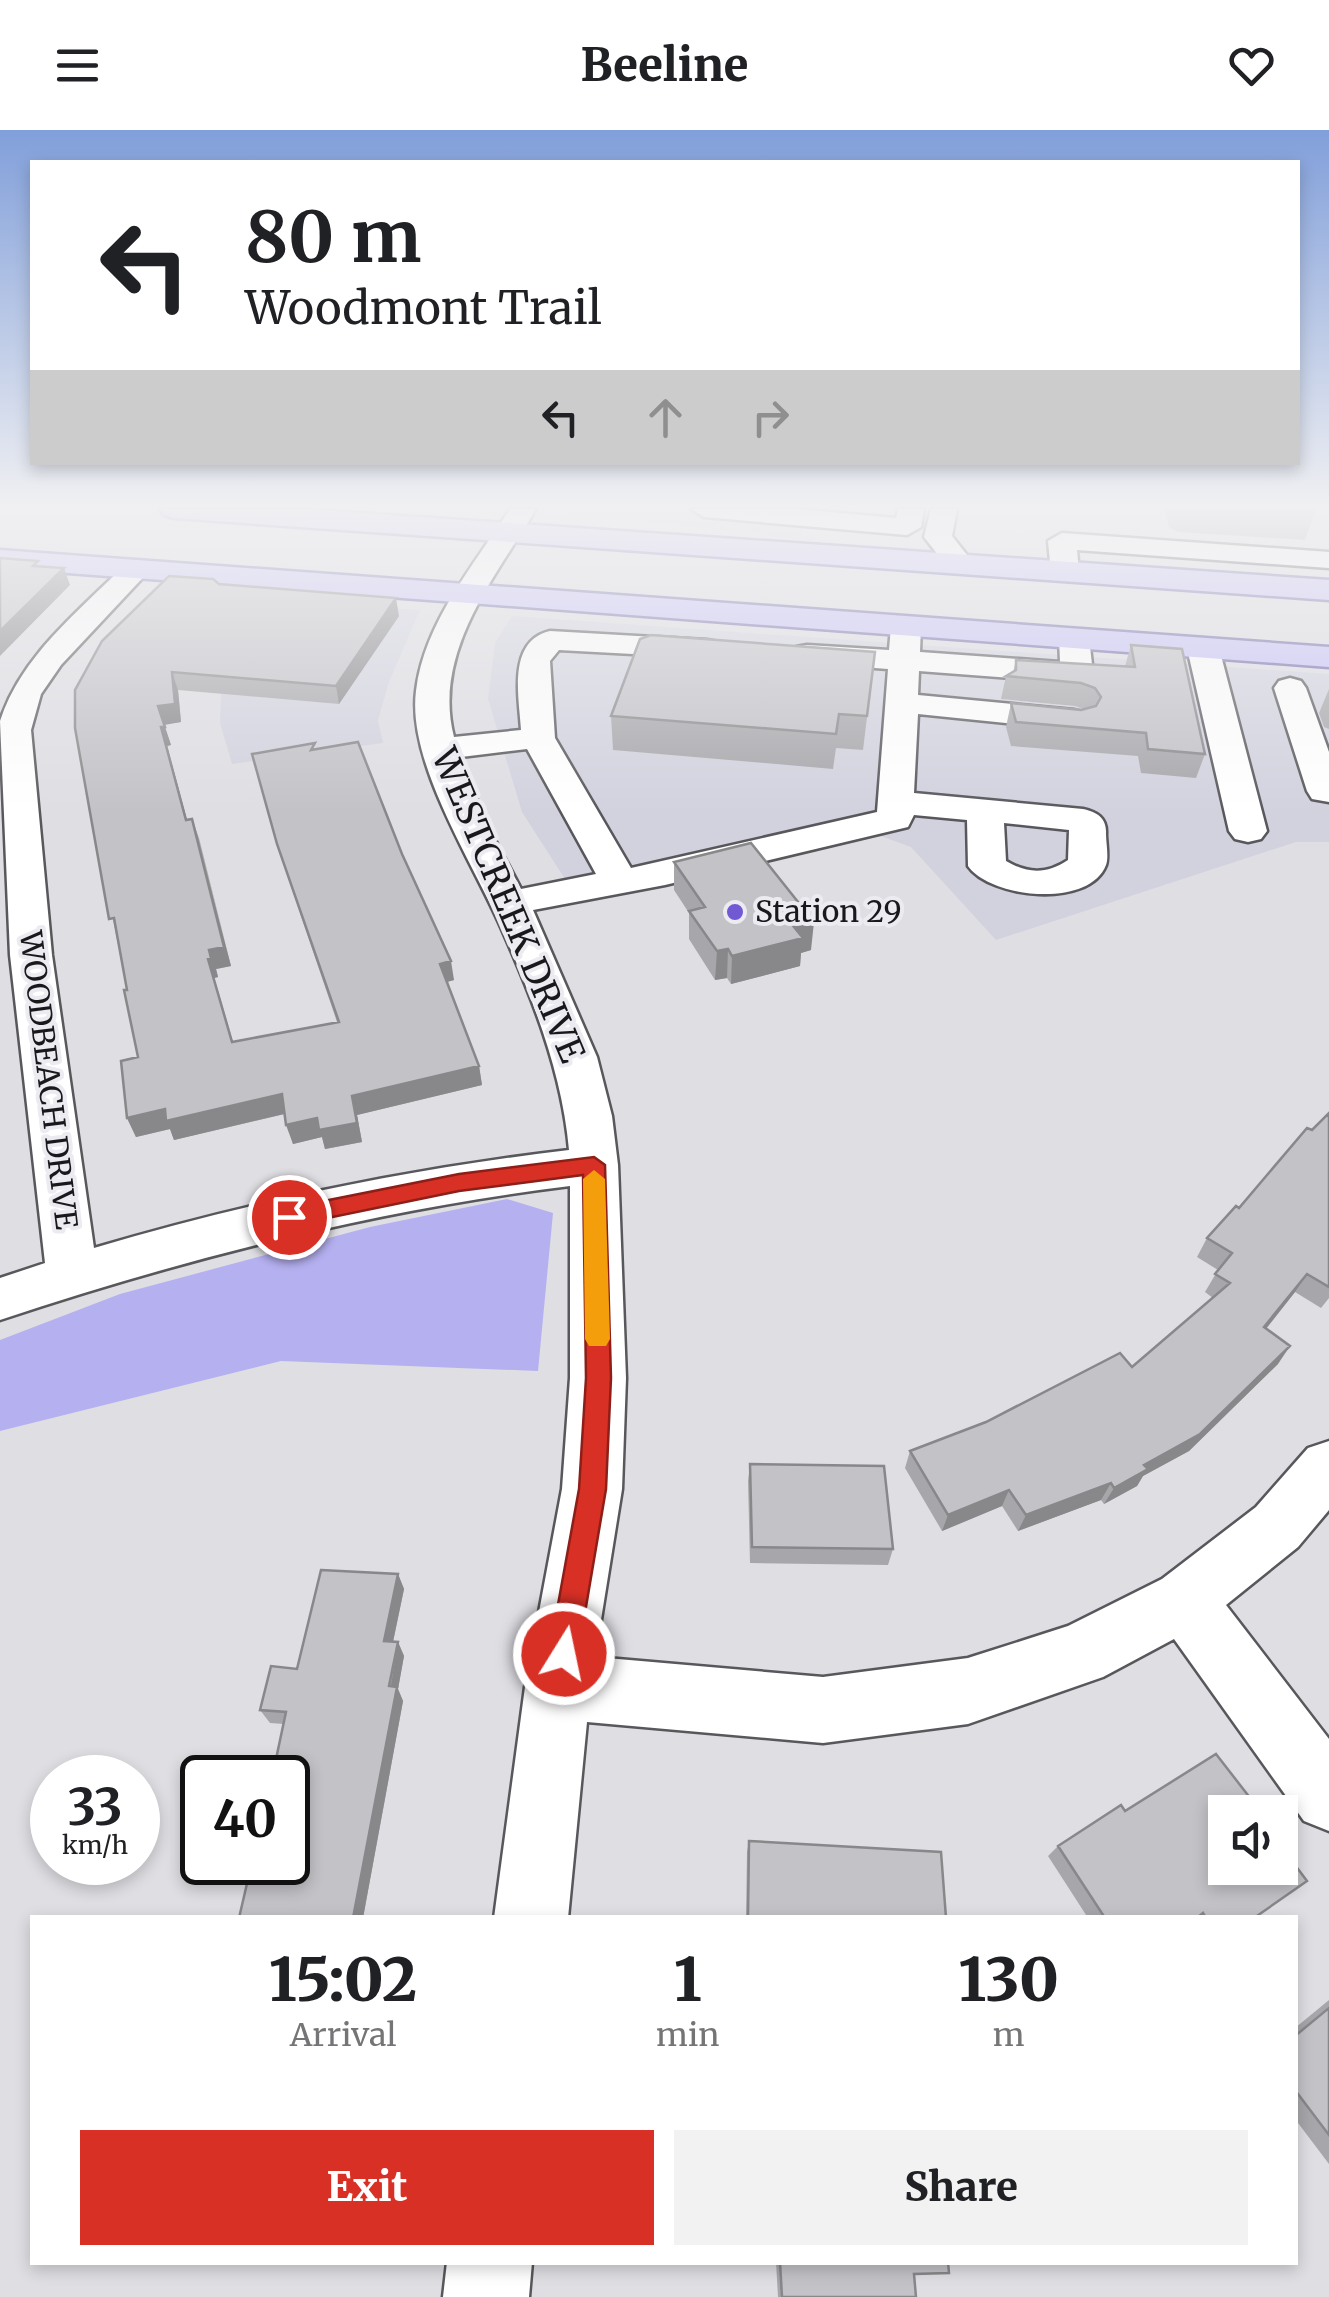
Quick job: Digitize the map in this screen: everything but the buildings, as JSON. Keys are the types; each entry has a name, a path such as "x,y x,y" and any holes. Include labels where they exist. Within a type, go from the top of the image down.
{"main road":[{"path":"605,610 905,643 1074,638 1329,657"},
{"path":"1070,610 1074,638"}],"street":[{"name":"WOODBEACH DRIVE","path":"72,1275 31,956 14,730 25,694 49,659 97,610"},
{"name":"WESTCREEK DRIVE","path":"459,610 448,630 432,692 435,733 467,821 509,903 576,1056 590,1116 594,1165 598,1378 592,1489 558,1687 530,1915"},
{"path":"509,903 619,882 895,820 905,643 757,652 550,640 534,661 538,738 619,882"},
{"path":"1203,648 1248,832"},
{"path":"1277,653 1325,791 1329,791"},
{"path":"1290,688 1329,691"},
{"path":"902,702 1074,720"},
{"path":"441,749 538,738"},
{"path":"896,802 985,810"},
{"path":"0,1300 72,1275 255,1224 459,1183 594,1165"},
{"path":"558,1687 823,1710 968,1691 1080,1654 1184,1600 1277,1527 1329,1467"},
{"path":"1184,1600 1329,1796"},
{"path":"486,2297 490,2265"}],"shaded area":[{"path":"261,610 420,610 389,682 378,720 383,743 232,764 220,723 222,666"},
{"path":"512,616 1329,674 1329,842 1296,842 996,940 911,847 881,836 581,904 522,812 488,699 495,643"},
{"path":"507,1199 553,1213 538,1371 281,1361 0,1431 0,1340 120,1294 370,1227"}],"slow traffic":[{"path":"594,1179 598,1339"}],"place":[{"name":"Station 29","path":"735,912"}],"route":[{"path":"289,1217 459,1183 594,1165 598,1378 592,1489 564,1654"}]}
